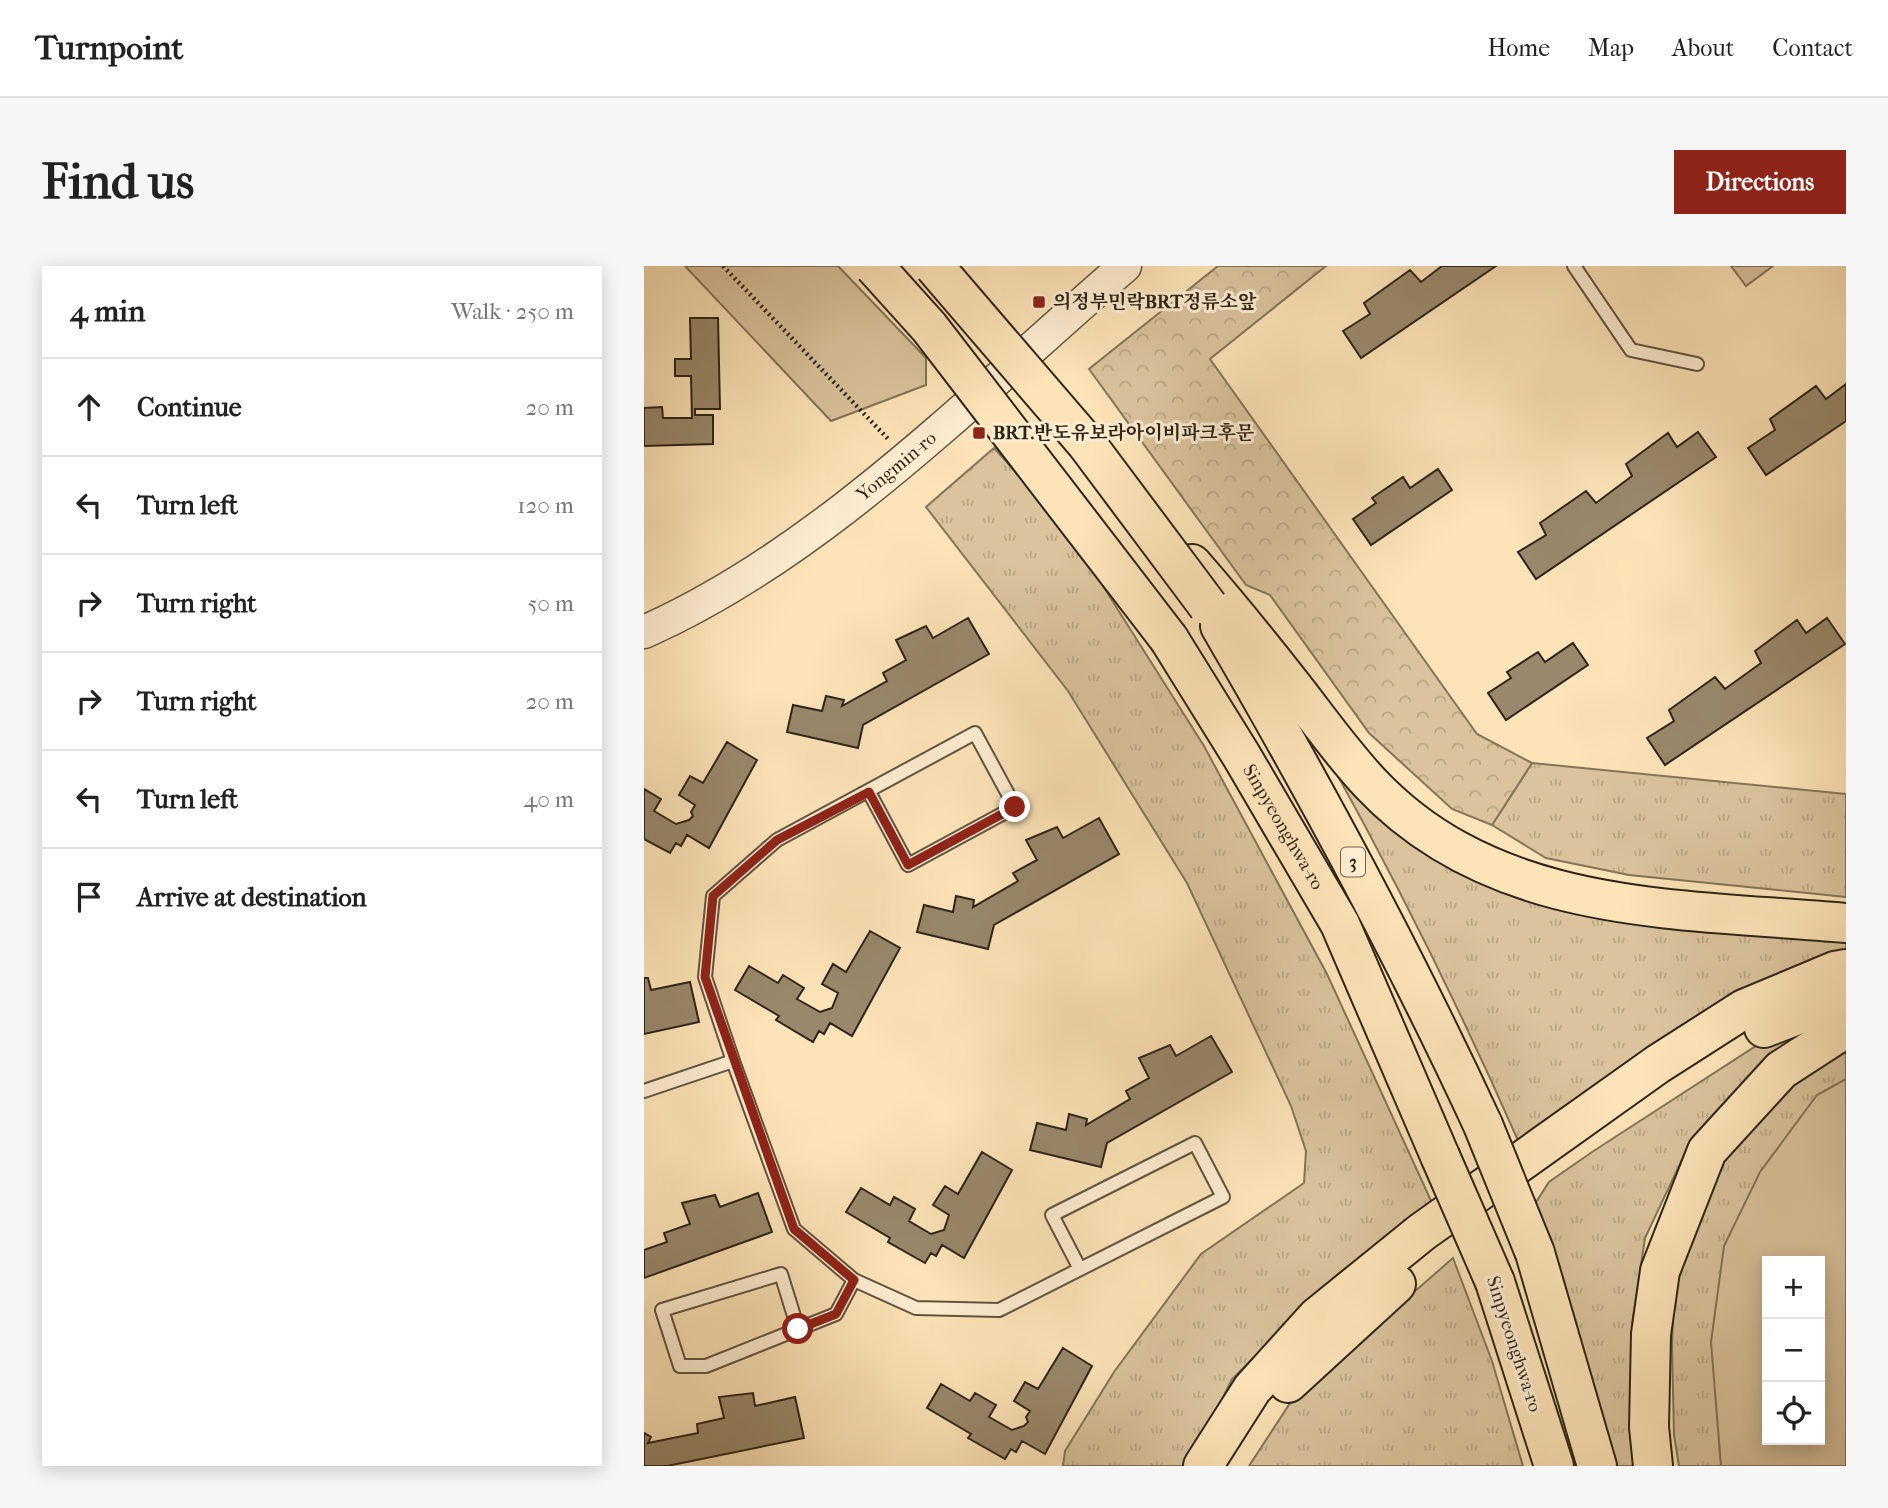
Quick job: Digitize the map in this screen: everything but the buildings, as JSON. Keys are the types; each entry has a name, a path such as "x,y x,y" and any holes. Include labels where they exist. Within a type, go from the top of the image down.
{"highway":[{"name":"Sinpyeonghwa-ro","path":"874,266 938,338 1169,639 1340,924 1498,1292 1554,1466"},
{"name":"3","path":"934,266 1086,443 1214,602 1425,999 1483,1125 1535,1253 1597,1466"},
{"path":"1214,602 1370,783 1405,816 1475,862 1517,880 1615,903 1846,923"},
{"path":"1203,1466 1252,1389 1317,1317 1422,1232 1658,1064 1744,1009 1835,971 1846,969"},
{"path":"1227,1466 1268,1402 1395,1285 1669,1086 1755,1032 1846,996"},
{"path":"1653,1466 1649,1427 1651,1334 1660,1271 1707,1151 1781,1070 1846,1028"},
{"path":"1498,1292 1532,1466"}],"street":[{"name":"Yongmin-ro","path":"644,632 764,564 826,522 1125,266"}],"lane":[{"path":"1574,266 1631,350 1697,365"},
{"path":"869,792 908,865 1015,807 975,733 777,840 713,896 705,977 794,1229 854,1280 916,1308 999,1311 1223,1197 1195,1143 1052,1215 1080,1269"},
{"path":"644,1091 733,1061"},
{"path":"798,1329 781,1274 662,1311 680,1366 706,1366 836,1314 854,1280"}],"path":[{"path":"723,266 905,456"}],"green space":[{"path":"685,266 838,266 926,358 926,385 831,421"},
{"path":"1218,266 1326,266 1210,359 1477,734 1532,763 1492,825 1452,809 1369,733 1270,595 1246,585 1089,369"},
{"path":"1731,266 1773,266 1746,286"},
{"path":"994,448 1067,529 1204,746 1327,974 1433,1205 1338,1274 1232,1379 1189,1466 1063,1466 1065,1451 1114,1372 1201,1254 1304,1183 1306,1151 1291,1106 1187,883 1068,691 926,507"},
{"path":"1318,740 1435,847 1846,937 1846,959 1520,1145 1424,940"},
{"path":"1532,763 1846,794 1846,897 1629,875 1546,858 1492,825"},
{"path":"1829,1011 1745,1087 1685,1153 1645,1238 1632,1325 1630,1424 1634,1466 1611,1466 1531,1210 1549,1182 1592,1152 1776,1033"},
{"path":"1846,1043 1846,1466 1679,1466 1674,1435 1674,1289 1710,1177 1806,1063"},
{"path":"1846,1079 1846,1466 1721,1466 1711,1342 1724,1246 1760,1172 1817,1095"},
{"path":"1453,1258 1492,1361 1523,1466 1249,1466 1294,1397"}],"place":[{"name":"의정부민락BRT정류소앞","path":"1039,302"},
{"name":"BRT.반도유보라아이비파크후문","path":"979,433"}],"route":[{"path":"798,1329 836,1314 854,1280 794,1229 705,977 713,896 777,840 869,792 908,865 1015,807"}]}
